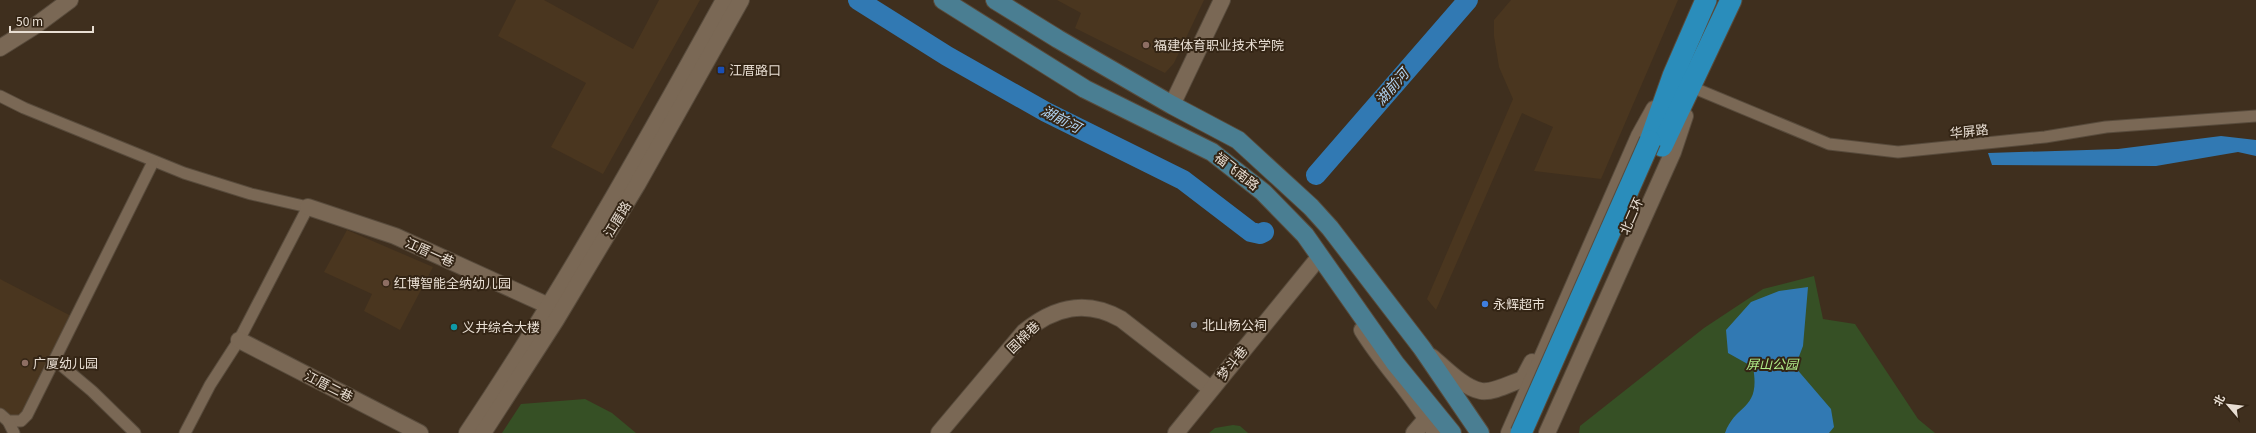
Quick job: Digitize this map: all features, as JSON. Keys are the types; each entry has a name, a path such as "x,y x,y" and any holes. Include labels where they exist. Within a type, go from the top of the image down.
{"highway":[{"name":"北二环","path":"1535,433 1656,144 1673,76 1706,0"},
{"name":"北二环","path":"1521,433 1656,144 1702,66 1731,0"}],"main road":[{"path":"0,48 35,26 70,0"},
{"name":"江厝路","path":"467,433 549,306 654,128 724,0"},
{"name":"江厝路","path":"483,433 556,320 637,185 741,0"},
{"name":"福飞南路","path":"943,0 1085,88 1212,152 1263,192 1305,235 1395,363 1452,433"},
{"name":"福飞南路","path":"995,0 1042,30 1172,105 1238,140 1311,207 1422,348 1480,433"},
{"path":"1172,105 1222,0"},
{"path":"1547,433 1673,152 1702,66"},
{"path":"1509,433 1639,136 1673,76"},
{"name":"江厝一巷","path":"308,207 410,242 549,306"},
{"path":"1320,256 1375,351 1426,418 1435,433"},
{"name":"梦斗巷","path":"1176,433 1210,389 1320,256"},
{"path":"1422,348 1458,379 1481,391 1496,388 1523,378 1574,287"},
{"name":"国棉巷","path":"939,433 1024,332 1040,319 1074,307 1106,310 1121,319 1210,389"},
{"name":"江厝二巷","path":"239,340 420,433"},
{"path":"1547,346 1580,360"},
{"path":"1555,415 1555,433"},
{"path":"1414,433 1426,418"}],"street":[{"name":"华屏路","path":"1694,88 1829,144 1898,152 2045,137 2106,127 2256,116"},
{"path":"0,96 24,108 153,162 251,194 308,207 239,340 210,385 185,433"},
{"path":"4,418 21,421 27,415 153,162"},
{"path":"55,360 92,391 135,433"},
{"path":"4,418 4,433"},
{"path":"4,418 14,433"}],"shaded area":[{"path":"516,0 544,0 633,49 659,0 700,0 603,174 551,147 586,83 498,36"},
{"name":"福建体育职业技术学院","path":"1057,0 1204,0 1174,63 1165,73 1075,28 1081,13"},
{"path":"1511,0 1678,0 1601,179 1534,171 1553,127 1522,113 1436,310 1427,299 1513,99 1499,67 1494,36 1494,20"},
{"name":"红博智能全纳幼儿园","path":"347,230 433,267 400,330 364,311 372,294 324,272"},
{"name":"广厦幼儿园","path":"0,279 73,317 26,409 20,416 12,418 0,411"}],"green space":[{"name":"屏山公园","path":"1814,276 1823,319 1855,324 1918,419 1935,433 1579,433 1580,426 1704,328 1763,289"},
{"path":"585,399 612,413 636,433 502,433 521,404"},
{"path":"1233,425 1240,426 1248,433 1209,433 1215,428"}],"water":[{"path":"2221,136 2256,140 2256,156 2238,152 2156,166 1992,165 1988,153 2118,149"},
{"path":"1808,287 1803,346 1795,367 1831,409 1834,427 1829,433 1725,433 1735,416 1751,399 1754,392 1755,381 1753,367 1728,353 1726,330 1751,302 1779,291"}],"waterway":[{"name":"湖前河","path":"858,0 947,56 1046,112 1183,180 1251,232 1260,234 1264,232"},
{"name":"湖前河","path":"1316,175 1468,0"}],"place":[{"name":"福建体育职业技术学院","path":"1146,45"},
{"name":"江厝路口","path":"721,70"},
{"name":"红博智能全纳幼儿园","path":"386,283"},
{"name":"永辉超市","path":"1485,304"},
{"name":"北山杨公祠","path":"1194,325"},
{"name":"义井综合大楼","path":"454,327"},
{"name":"广厦幼儿园","path":"25,363"}]}
